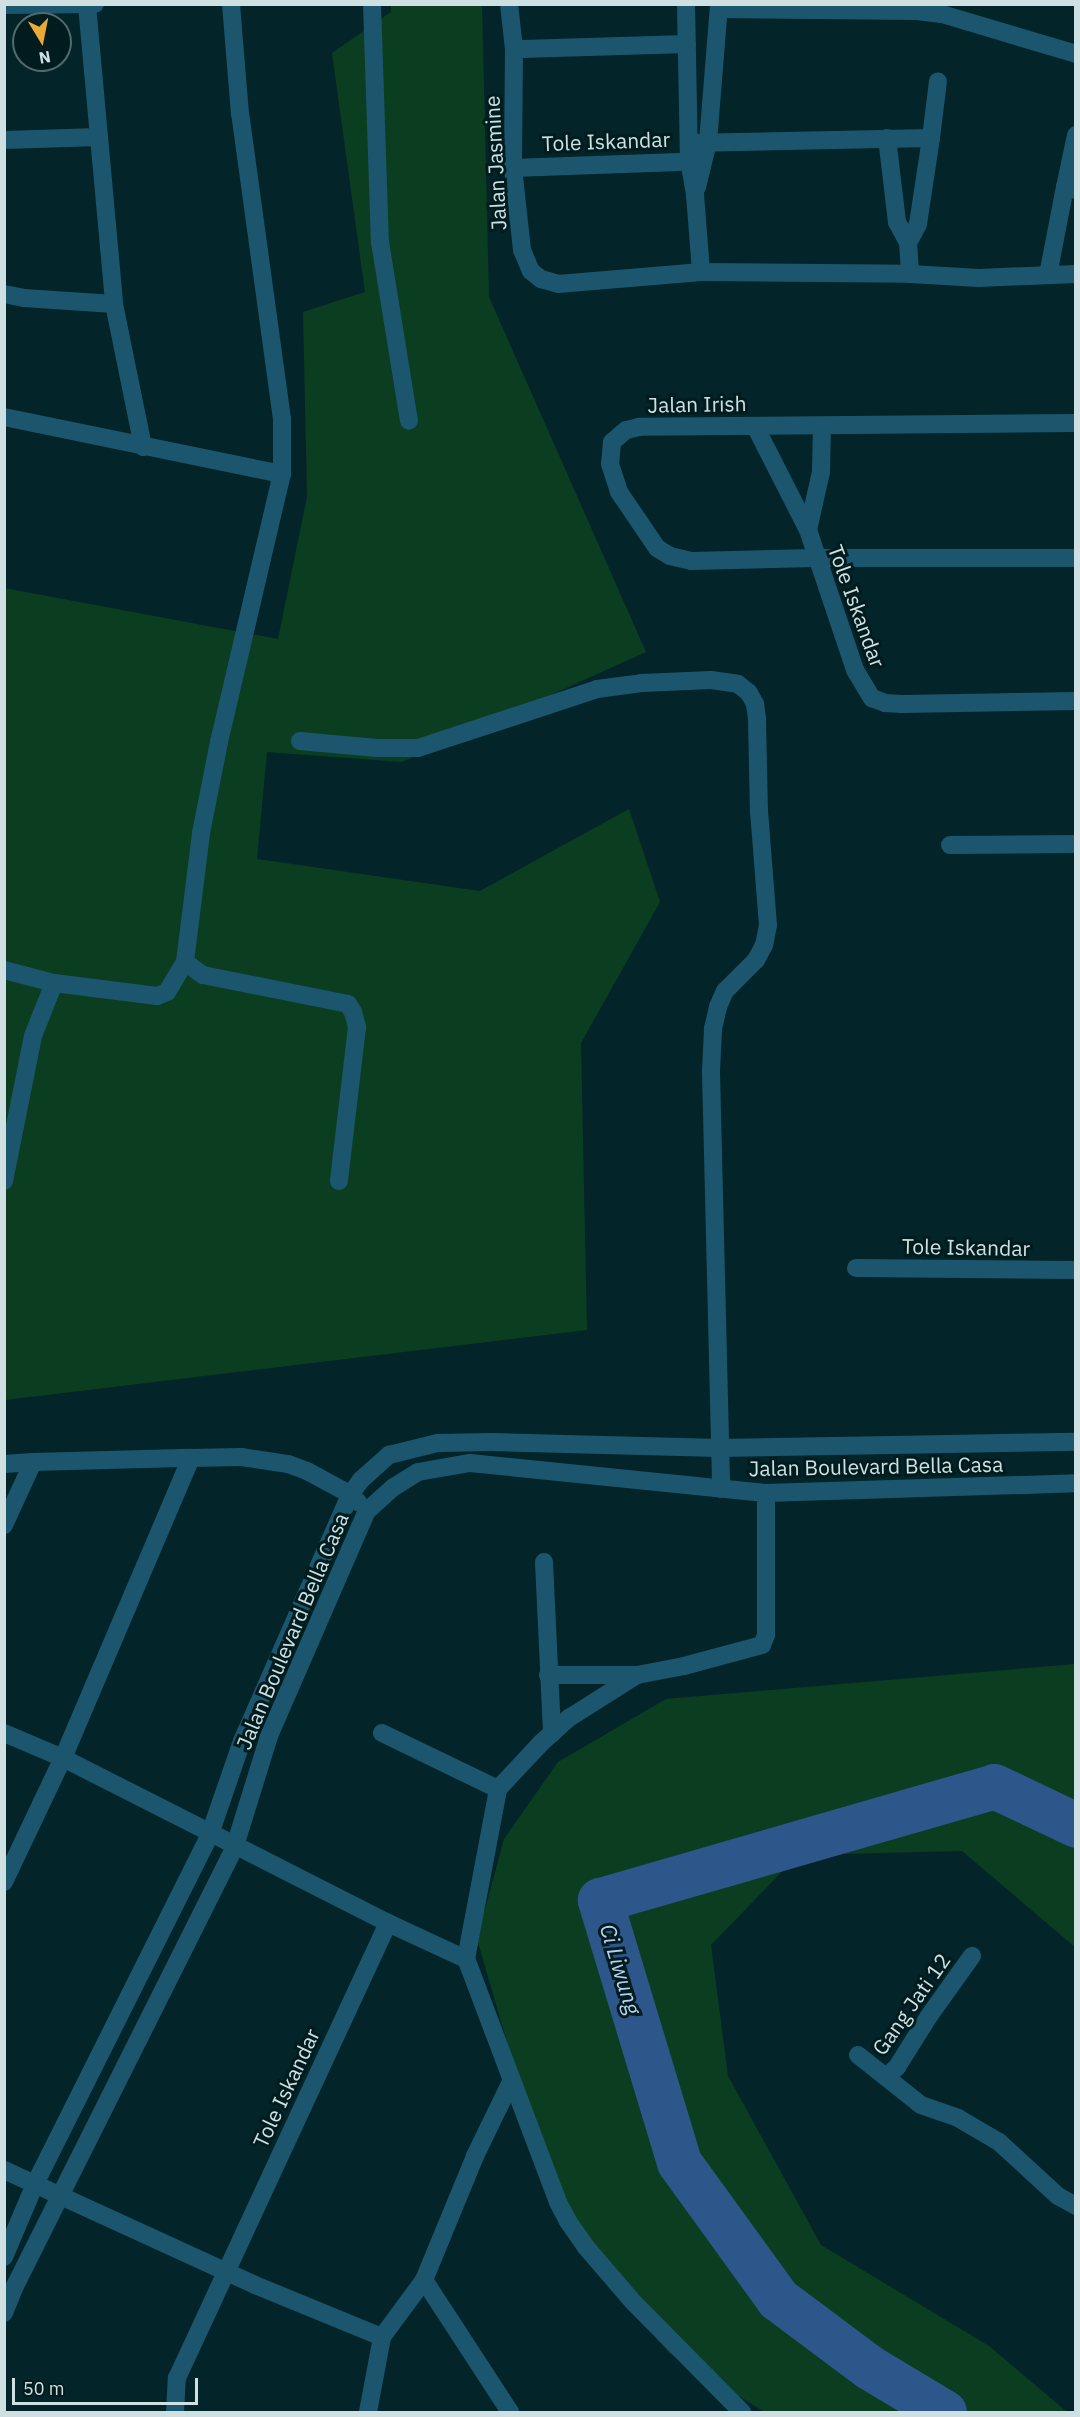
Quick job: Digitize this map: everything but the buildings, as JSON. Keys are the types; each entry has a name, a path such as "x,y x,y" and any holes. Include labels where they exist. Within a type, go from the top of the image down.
{"street":[{"path":"4,5 95,4"},
{"path":"4,970 54,983 157,996 167,992 185,962 201,833 214,765 282,474 282,419 240,114 231,4"},
{"path":"372,4 380,242 409,421"},
{"name":"Jalan Jasmine","path":"509,4 513,49 513,168 522,250 531,271 542,279 558,284 702,272 910,274 979,278 1076,274"},
{"name":"Tole Iskandar","path":"513,168 694,155 686,4"},
{"path":"87,5 114,304 143,447"},
{"path":"708,142 719,7 917,8 1076,54"},
{"path":"513,49 687,44"},
{"path":"908,243 918,224 938,81"},
{"path":"1048,275 1070,188 1076,135"},
{"path":"4,140 99,137"},
{"path":"887,138 897,222 908,243 910,274"},
{"path":"702,272 694,155 708,142 931,138"},
{"path":"4,294 24,298 114,304"},
{"path":"4,417 282,474"},
{"name":"Jalan Irish","path":"1076,423 660,426 626,430 612,442 610,451 610,464 619,492 657,548 670,556 691,561 815,558 1076,558"},
{"name":"Tole Iskandar","path":"755,426 808,530 815,558 863,687 872,699 885,703 902,704 1076,701"},
{"name":"Tole Iskandar","path":"808,530 821,472 822,426"},
{"path":"300,741 377,748 418,747 597,690 642,683 711,680 738,684 749,693 755,704 757,719 759,811 768,925 764,945 756,960 725,991 718,1007 714,1029 711,1072 721,1489"},
{"path":"950,845 1076,844"},
{"path":"185,962 203,975 348,1004 357,1028 339,1181"},
{"path":"4,1181 33,1036 54,983"},
{"name":"Tole Iskandar","path":"856,1268 1076,1270"},
{"name":"Jalan Boulevard Bella Casa","path":"4,2258 35,2184 210,1834 242,1741 350,1495 361,1480 388,1455 438,1443 719,1448 1076,1442"},
{"name":"Jalan Boulevard Bella Casa","path":"4,1464 242,1457 288,1464 307,1471 350,1495"},
{"path":"4,1882 63,1758 191,1458"},
{"path":"4,1525 33,1462"},
{"name":"Jalan Boulevard Bella Casa","path":"4,2313 15,2286 235,1846 269,1736 367,1511 394,1487 418,1472 435,1467 470,1463 766,1493 1076,1483"},
{"path":"548,1675 637,1675 684,1666 762,1645 766,1635 766,1493"},
{"path":"350,1495 367,1511"},
{"path":"544,1562 552,1734"},
{"path":"637,1675 568,1718 498,1789 466,1959 558,2202 586,2247 634,2303 742,2412"},
{"path":"4,1733 63,1758 388,1923 466,1959"},
{"path":"381,1733 498,1789"},
{"name":"Tole Iskandar","path":"175,2412 177,2378 388,1923"},
{"name":"Gang Jati 12","path":"886,2077 897,2067 928,2016 972,1956"},
{"path":"858,2055 921,2105 958,2118 999,2142 1058,2196 1076,2206"},
{"path":"368,2412 382,2337 424,2280 475,2156 511,2082"},
{"path":"4,2170 225,2271 382,2337"},
{"path":"424,2280 510,2412"}],"green space":[{"path":"391,5 482,5 489,297 646,652 402,762 267,752 257,859 480,891 629,809 660,902 581,1043 587,1330 5,1400 4,588 278,639 307,497 303,312 365,292 332,53 391,12"},
{"path":"1075,1664 1075,1947 962,1851 798,1855 711,1945 728,2076 821,2245 989,2346 1067,2412 765,2412 669,2353 560,2223 477,1939 504,1839 558,1762 666,1699"}],"waterway":[{"name":"Ci Liwung","path":"944,2412 869,2367 778,2299 679,2162 600,1900 994,1786 1076,1825"}]}
